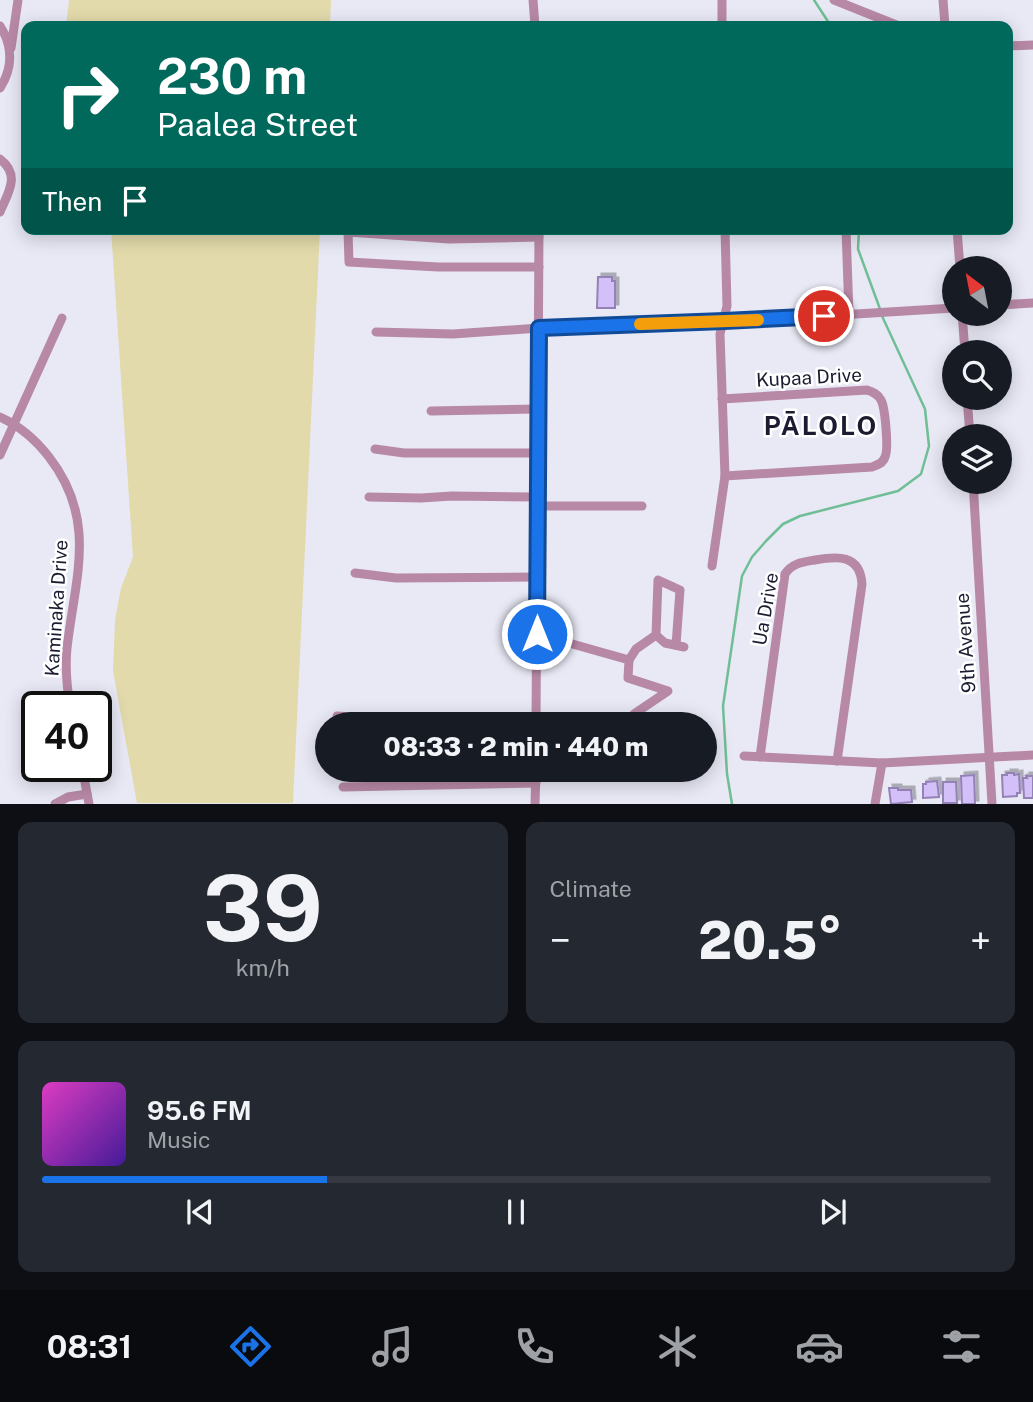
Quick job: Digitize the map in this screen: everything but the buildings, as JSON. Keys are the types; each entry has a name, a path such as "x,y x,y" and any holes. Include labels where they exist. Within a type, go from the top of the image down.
{"street":[{"path":"0,88 8,70 18,0"},
{"path":"533,0 534,21"},
{"path":"722,0 722,21"},
{"path":"834,0 886,21"},
{"path":"943,0 945,21"},
{"path":"0,26 10,53"},
{"path":"1013,46 1033,45"},
{"path":"0,159 9,169 12,183 0,212"},
{"path":"348,235 349,262 438,267 539,267"},
{"path":"391,235 449,239 509,235"},
{"path":"536,712 539,235"},
{"path":"712,566 724,476 720,334 727,306 725,235"},
{"path":"846,235 849,314"},
{"path":"957,235 959,256"},
{"path":"1012,304 1033,303"},
{"path":"376,332 453,334 942,308"},
{"path":"0,455 62,318"},
{"name":"Kupaa Drive","path":"722,399 867,390 877,395 883,404 887,450 883,461 872,467 724,476"},
{"path":"431,411 538,409"},
{"name":"Kaminaka Drive","path":"0,417 14,424 44,449 66,484 79,524 79,566 66,651 67,691"},
{"path":"375,449 404,453 537,453"},
{"name":"9th Avenue","path":"974,494 992,803"},
{"path":"369,498 452,496 642,506"},
{"name":"Ua Drive","path":"760,757 785,574 794,564 835,557 849,560 858,568 862,584 837,761"},
{"path":"355,573 396,578 537,577"},
{"path":"658,580 680,590 680,646 665,643 656,635 658,580"},
{"path":"537,634 629,660"},
{"path":"637,712 668,691 628,678 629,660 636,649 656,635"},
{"path":"744,756 882,764 1033,755"},
{"path":"875,803 882,764"},
{"path":"343,787 536,783 535,803"},
{"path":"55,803 68,797 88,799"}],"shaded area":[{"path":"69,0 331,0 330,21 67,21"},
{"path":"111,235 320,235 293,803 137,803 113,671 115,620 121,588 133,557"}],"waterway":[{"path":"814,0 828,21"},
{"path":"859,235 858,249 880,309"},
{"path":"732,804 727,774 723,706 742,576 752,557 783,524 800,516 898,491 921,474 929,446 925,409 882,316"}],"slow traffic":[{"path":"640,324 758,320"}],"district":[{"name":"PĀLOLO","path":"821,426"}],"route":[{"path":"537,634 539,328 824,316"}]}
